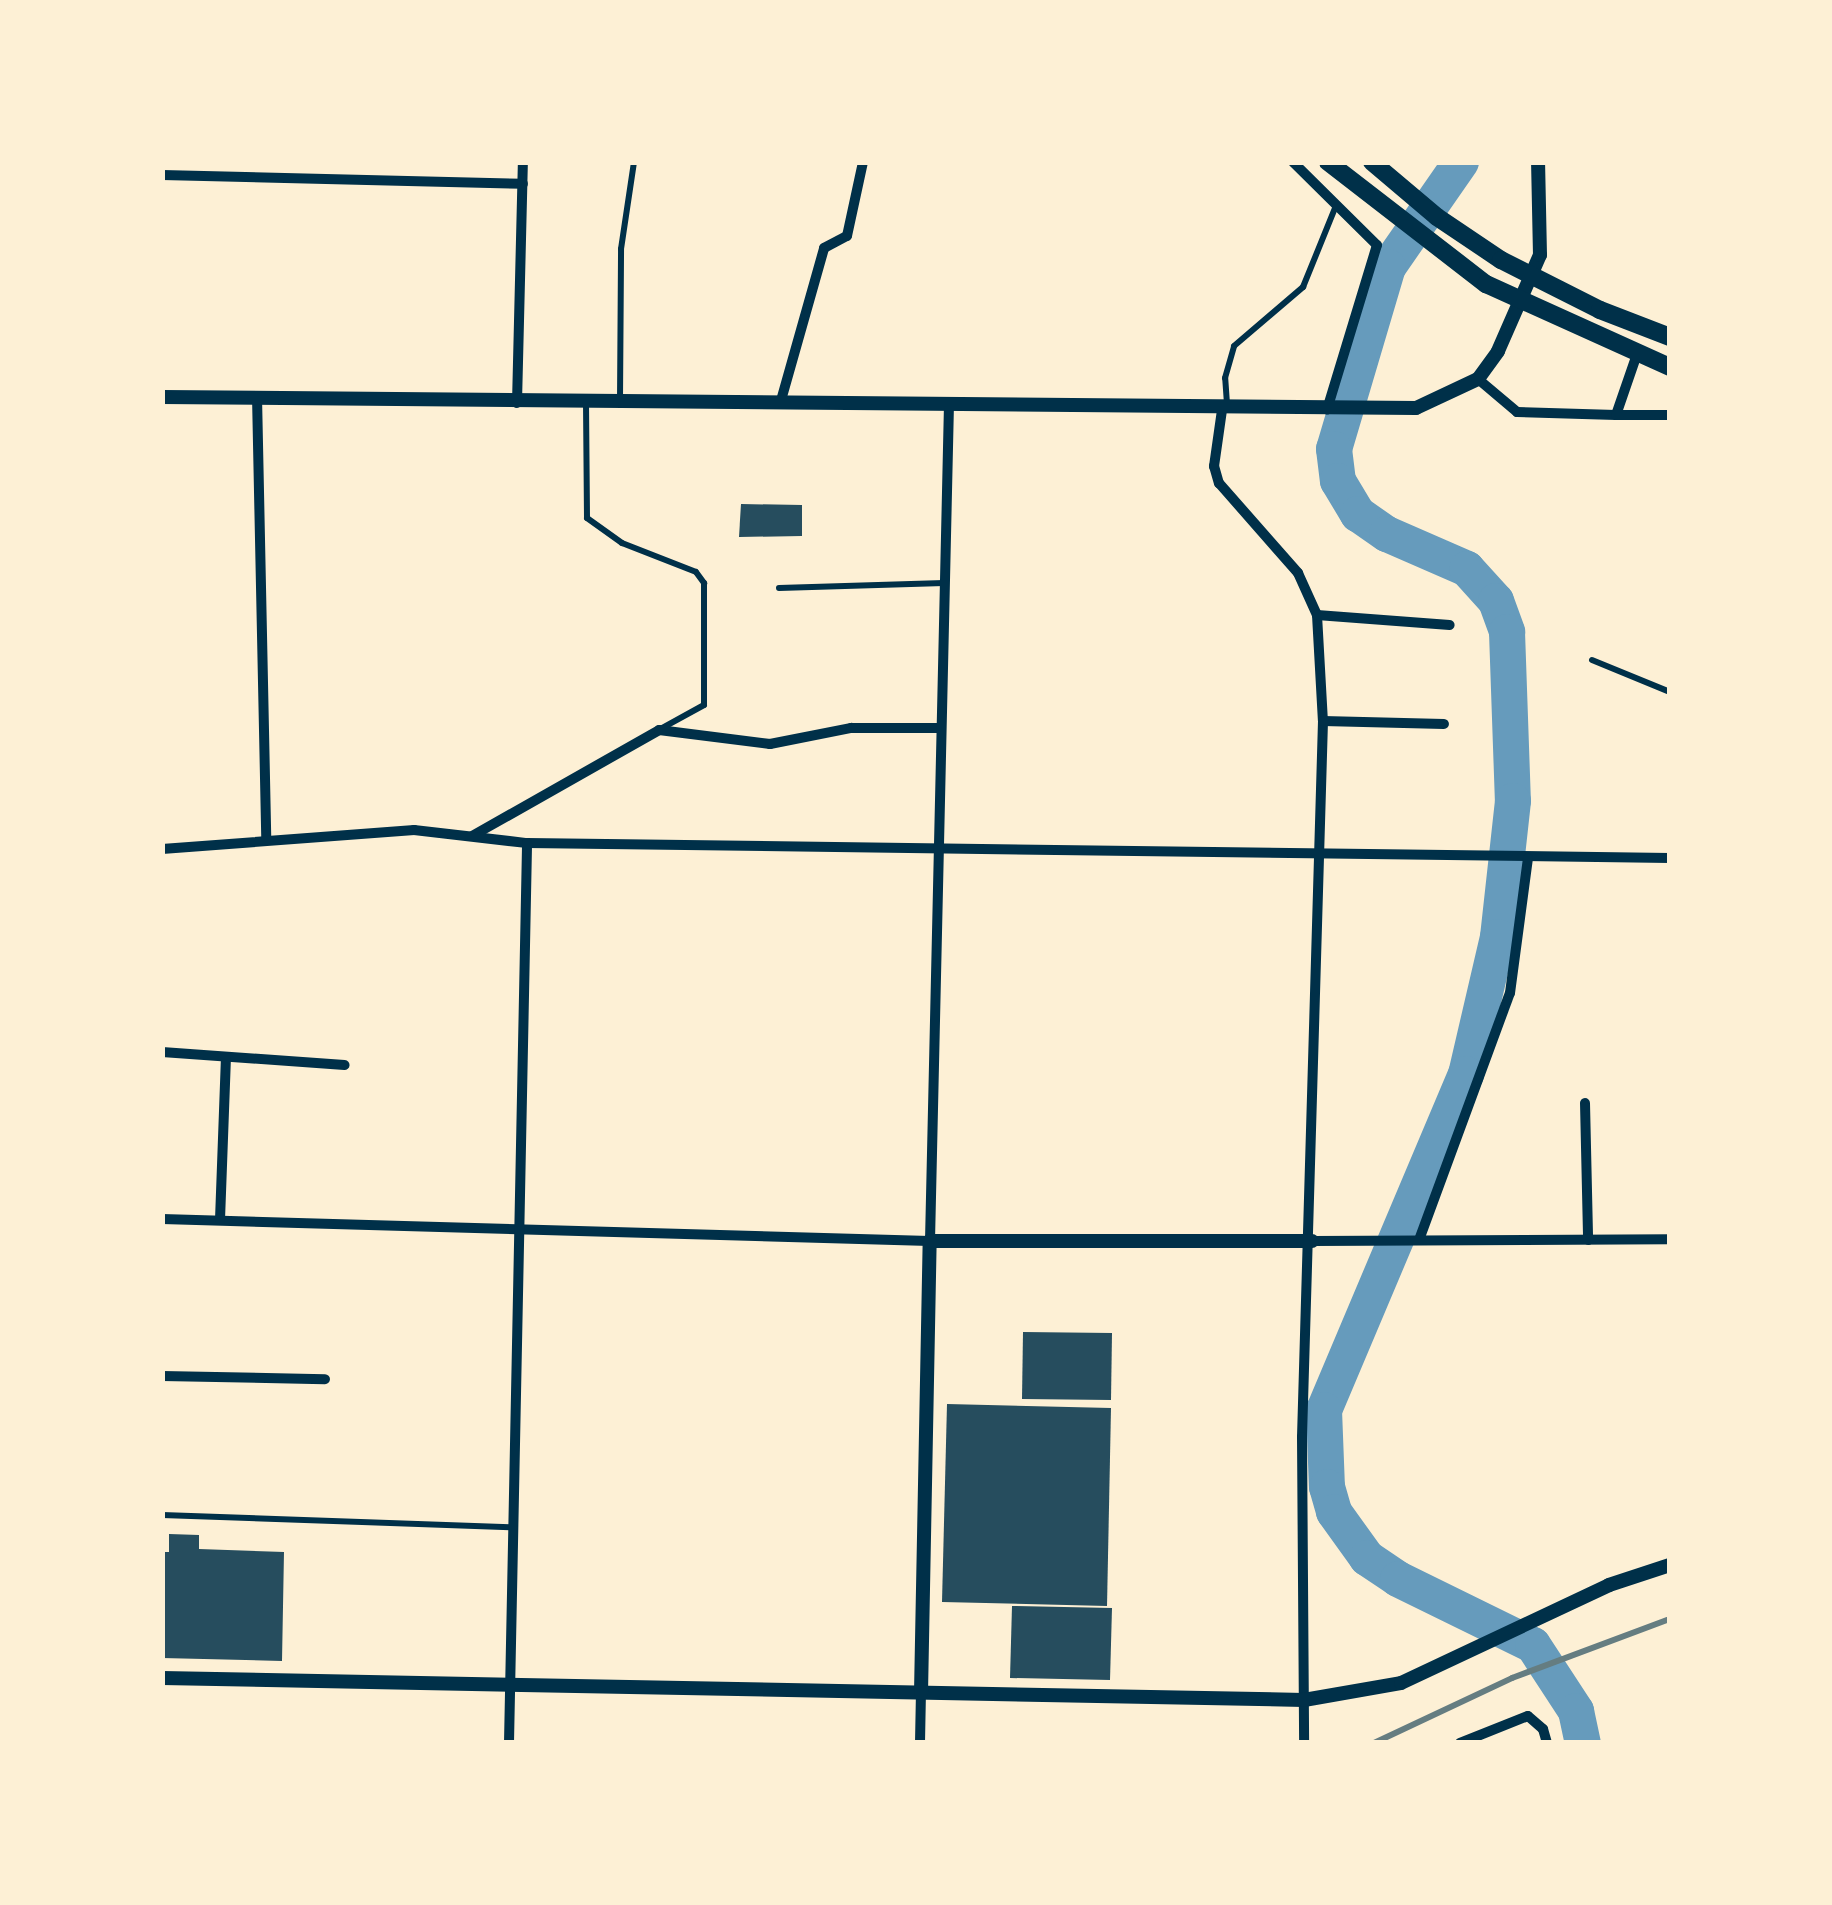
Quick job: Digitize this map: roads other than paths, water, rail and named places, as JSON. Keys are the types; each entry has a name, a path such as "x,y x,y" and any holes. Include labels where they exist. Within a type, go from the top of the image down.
{"main road":[{"path":"1328,162 1425,241 1521,303 1670,367"},
{"path":"1372,162 1437,217 1533,276 1670,337"}],"street":[{"path":"518,403 524,162"},
{"path":"780,404 824,248 848,236 862,162"},
{"path":"1293,162 1377,245 1327,410"},
{"path":"162,398 1416,408 1478,379 1521,303 1533,276 1543,225 1538,162"},
{"path":"162,175 524,184"},
{"path":"1616,415 1637,354"},
{"path":"1478,379 1517,412 1670,416"},
{"path":"257,396 266,837"},
{"path":"920,1743 949,404"},
{"path":"1224,410 1214,466 1219,483 1298,573 1317,615 1324,721 1312,1240 1302,1437 1304,1743"},
{"path":"1317,615 1450,625"},
{"path":"1324,721 1444,724"},
{"path":"472,836 659,730 770,744 851,728 941,728"},
{"path":"162,849 266,837 414,830 527,843 1670,858"},
{"path":"509,1743 527,843"},
{"path":"1419,1240 1510,993 1526,858"},
{"path":"162,1052 345,1065"},
{"path":"220,1220 226,1057"},
{"path":"1586,1103 1588,1240"},
{"path":"162,1219 930,1240 1670,1239"},
{"path":"162,1376 325,1379"},
{"path":"162,1678 1304,1700 1401,1682 1485,1647 1609,1585 1670,1565"},
{"path":"1460,1743 1528,1716 1543,1729 1547,1743"}],"lane":[{"path":"620,403 621,249 634,162"},
{"path":"1224,410 1234,346 1304,287 1335,208"},
{"path":"586,403 586,518 622,543 696,572 704,583 704,705 659,730"},
{"path":"779,588 944,583"},
{"path":"1592,659 1670,692"},
{"path":"162,1515 513,1527"}],"waterway":[{"path":"1461,162 1388,267 1334,449 1338,481 1358,514 1387,534 1467,569 1496,601 1507,632 1513,801 1498,937 1466,1074 1324,1410 1327,1487 1334,1512 1367,1558 1398,1579 1533,1645 1576,1711 1583,1743"}],"railway":[{"path":"1374,1743 1512,1678 1670,1619"}]}
